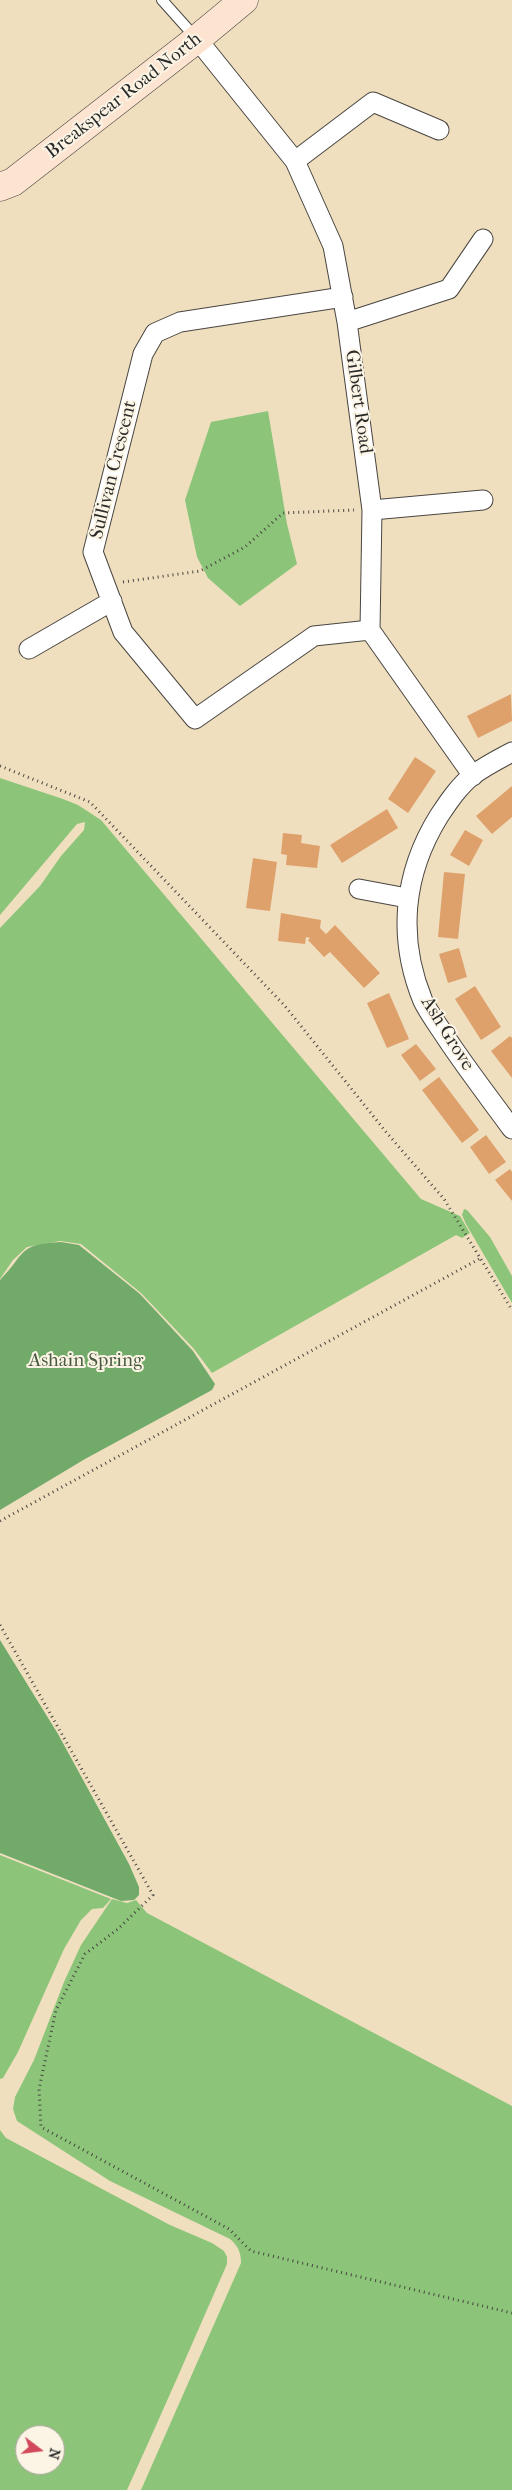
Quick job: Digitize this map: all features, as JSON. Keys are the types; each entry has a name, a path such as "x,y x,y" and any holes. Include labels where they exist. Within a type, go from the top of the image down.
{"street":[{"name":"Breakspear Road North","path":"0,187 13,182 197,39 244,0"},
{"name":"Gilbert Road","path":"197,39 295,161 333,246 348,322 372,510 370,630"},
{"path":"295,161 373,102 439,130"},
{"path":"348,322 449,288 483,239"},
{"name":"Sullivan Crescent","path":"343,297 180,322 155,333 143,354 93,552 123,632 194,719 314,636 370,630"},
{"path":"372,510 483,500"},
{"path":"29,649 109,593"},
{"path":"370,630 473,776"},
{"name":"Ash Grove","path":"512,752 473,776 446,805 422,847 407,898 410,951 424,1002 449,1042 512,1129"},
{"path":"359,889 407,898"}],"lane":[{"path":"162,0 197,39"}],"path":[{"path":"109,593 200,571 245,547 283,513 372,510"},
{"path":"0,766 90,802 285,1006 386,1132 444,1199 512,1310"},
{"path":"0,1522 481,1258"},
{"path":"0,1625 153,1895 118,1930 85,1954 56,2010 39,2089 41,2127 229,2229 251,2251 512,2313"}],"green space":[{"path":"268,411 287,524 297,564 240,606 208,578 197,557 185,500 211,422"},
{"path":"0,778 78,805 101,820 421,1199 460,1216 470,1233 462,1238 456,1235 212,1373 194,1349 141,1293 81,1244 60,1241 27,1247 13,1260 0,1279 0,928 40,886 61,856 84,830 85,822 77,824 0,915"},
{"path":"464,1209 467,1210 490,1237 512,1276 512,1303 466,1224 462,1215"},
{"name":"Ashain Spring","path":"61,1242 79,1245 140,1294 193,1351 215,1384 212,1390 85,1459 0,1510 0,1280 29,1248 47,1243"},
{"path":"0,1640 58,1734 129,1864 139,1887 139,1895 134,1900 121,1901 0,1853"},
{"path":"0,1855 111,1899 103,1908 92,1909 81,1920 64,1949 18,2052 3,2078 0,2079"},
{"path":"112,1899 127,1903 136,1900 147,1913 512,2106 512,2490 141,2490 241,2263 241,2259 240,2252 230,2239 110,2181 17,2121 13,2109 15,2097 34,2060 64,1982 81,1945"},
{"path":"0,2130 6,2138 170,2225 212,2243 224,2251 227,2257 227,2264 127,2490 0,2490"}],"building":[{"path":"511,694 512,721 478,738 467,716"},
{"path":"415,757 436,771 408,813 388,799"},
{"path":"512,786 512,817 492,834 476,816"},
{"path":"387,809 398,828 342,863 330,845"},
{"path":"465,830 483,840 469,866 450,855"},
{"path":"283,833 302,835 301,843 320,846 317,868 286,865 287,855 281,854"},
{"path":"253,858 277,862 270,911 246,908"},
{"path":"444,872 465,874 458,939 438,937"},
{"path":"281,913 321,920 320,928 326,934 335,925 380,973 364,988 330,952 324,957 308,940 310,938 306,937 305,944 278,941"},
{"path":"459,948 467,977 448,983 439,954"},
{"path":"475,986 501,1027 481,1040 455,999"},
{"path":"389,993 409,1039 387,1048 367,1003"},
{"path":"510,1036 512,1038 512,1078 491,1051"},
{"path":"416,1044 436,1069 420,1081 401,1055"},
{"path":"439,1077 479,1130 462,1143 422,1090"},
{"path":"486,1135 506,1162 489,1174 470,1147"},
{"path":"510,1169 512,1172 512,1201 495,1180"}]}
